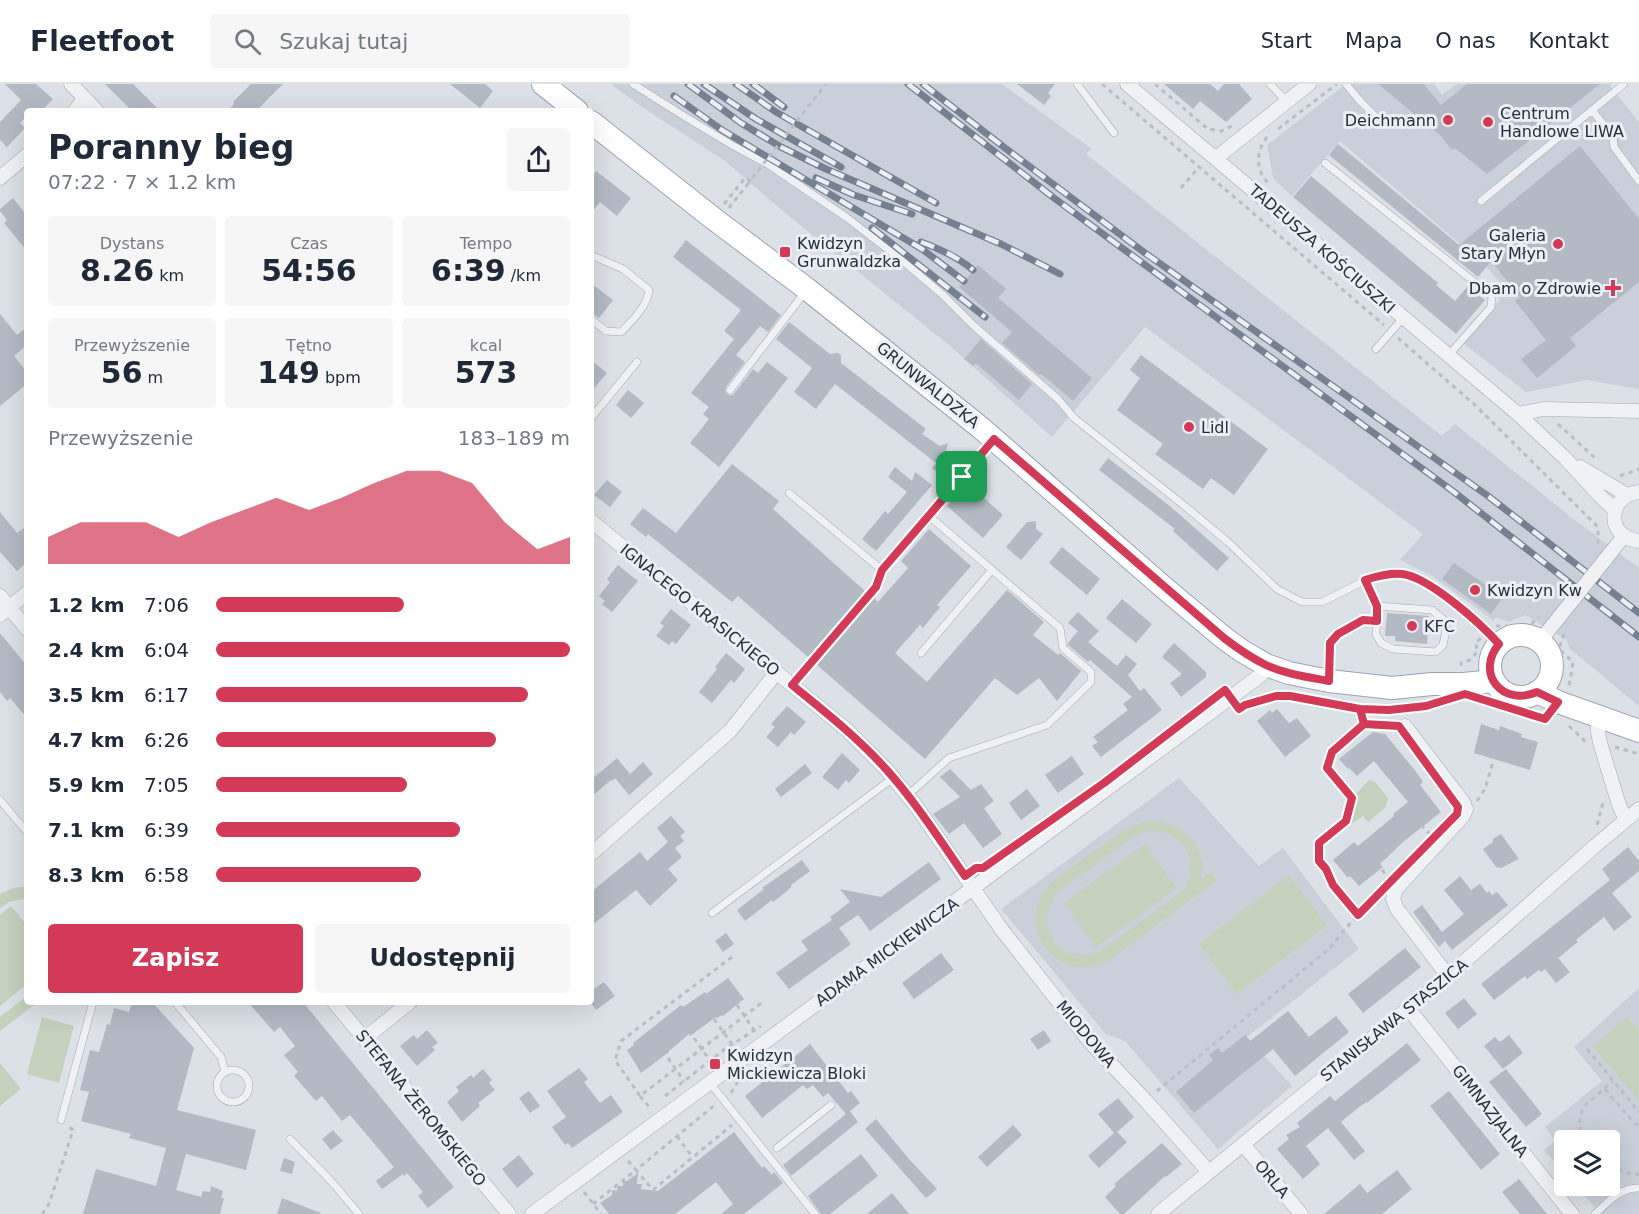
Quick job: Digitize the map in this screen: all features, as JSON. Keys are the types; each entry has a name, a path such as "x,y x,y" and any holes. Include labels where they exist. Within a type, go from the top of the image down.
{"main road":[{"path":"543,84 573,108"},
{"name":"GRUNWALDZKA","path":"594,130 807,289 994,439 1224,638 1242,651 1266,665 1329,681 1434,693 1464,684 1494,663"},
{"path":"1551,688 1518,697 1500,689 1494,663 1504,640 1516,635 1528,636 1546,648 1550,655 1551,688 1558,702 1639,731"}],"street":[{"path":"71,84 94,108"},
{"name":"TADEUSZA KOŚCIUSZKI","path":"1127,84 1518,414 1615,510"},
{"path":"1216,158 1309,84"},
{"path":"77,108 84,99"},
{"path":"0,178 24,158"},
{"path":"1518,414 1543,409 1639,411"},
{"name":"TADEUSZA KOŚCIUSZKI","path":"1565,458 1633,493"},
{"path":"1633,493 1619,501 1614,514 1615,524 1624,536 1630,540 1639,541"},
{"name":"IGNACEGO KRASICKIEGO","path":"594,523 847,730 893,778 973,888"},
{"path":"1540,642 1624,536"},
{"path":"5,611 24,595"},
{"path":"0,596 5,611 24,627"},
{"name":"ADAMA MICKIEWICZA","path":"532,1214 1261,675 1266,665"},
{"path":"594,851 730,731 777,672"},
{"path":"1598,717 1600,743 1619,805 1626,820"},
{"path":"1406,726 1466,809 1463,816 1396,889 1393,899 1397,909 1448,976"},
{"name":"STANISŁAWA STASZICA","path":"1158,1214 1448,976 1639,809"},
{"name":"MIODOWA","path":"973,888 1002,930 1090,1042 1209,1172"},
{"name":"STEFANA ŻEROMSKIEGO","path":"336,1005 509,1214"},
{"path":"364,1039 406,1005"},
{"name":"GIMNAZJALNA","path":"1408,1008 1572,1214"},
{"name":"ORLA","path":"1243,1144 1301,1214"}],"lane":[{"path":"633,84 770,165 846,217 896,255 1058,399 1074,418 1228,542 1277,589 1302,602 1322,602 1365,580 1384,574 1404,574 1421,580 1440,592 1488,632 1494,663"},
{"path":"1077,84 1114,133"},
{"path":"1270,84 1287,102"},
{"path":"1347,84 1375,116"},
{"path":"1481,201 1624,84"},
{"path":"1592,110 1613,137 1614,147 1639,181"},
{"path":"1325,164 1492,296 1491,307 1448,356"},
{"path":"594,256 623,269 649,290 649,297 637,315 621,332 606,331 594,321"},
{"path":"730,390 807,289"},
{"path":"1376,349 1403,318"},
{"path":"594,414 637,362"},
{"path":"792,685 876,587 882,570 994,439"},
{"path":"789,493 882,570"},
{"path":"907,796 949,758 1047,724 1091,682 1091,672 1064,648 1060,628 929,516"},
{"path":"921,653 992,570"},
{"path":"1365,580 1377,606 1376,634 1381,644 1393,649 1436,652 1443,645 1446,630 1444,620 1432,610 1377,606"},
{"path":"1329,681 1330,643 1338,634 1363,620 1377,621"},
{"path":"712,913 893,778"},
{"path":"0,800 24,828"},
{"path":"61,1120 92,1005"},
{"path":"178,1005 221,1057 225,1072"},
{"path":"236,1071 245,1076 249,1087 241,1100 236,1102 226,1100 218,1092 218,1081 225,1072 236,1071"},
{"path":"710,1083 815,1214"},
{"path":"777,1148 831,1105"},
{"path":"290,1139 359,1214"},
{"path":"1595,1214 1624,1191 1639,1188"}],"path":[{"path":"729,208 826,84"},
{"path":"1102,84 1475,405 1587,516"},
{"path":"1155,84 1208,129 1221,131 1233,126"},
{"path":"1276,130 1337,84"},
{"path":"1257,124 1267,137 1260,146 1258,162 1260,171 1265,180 1274,188"},
{"path":"1180,188 1199,166"},
{"path":"724,204 745,178 750,181"},
{"path":"1543,409 1598,461"},
{"path":"1615,478 1639,469"},
{"path":"1551,688 1570,685 1573,662 1559,649 1565,631"},
{"path":"1230,698 1239,709 1276,696 1290,696 1360,709 1389,710 1426,706 1434,693"},
{"path":"1477,698 1553,721"},
{"path":"1360,709 1364,724"},
{"path":"1358,915 1333,885 1326,869 1319,861 1319,843 1346,821 1352,798 1327,768 1332,752 1364,724 1406,726"},
{"path":"1561,724 1568,726 1587,742"},
{"path":"1480,799 1493,762"},
{"path":"1595,846 1588,838 1596,829 1604,801"},
{"path":"1421,825 1434,837"},
{"path":"1382,870 1391,881"},
{"path":"1161,1087 1330,948 1383,889"},
{"path":"650,1108 615,1060 621,1041 732,957"},
{"path":"640,1096 764,1001"},
{"path":"737,1005 754,1030"},
{"path":"714,1019 732,1044"},
{"path":"694,1038 710,1061"},
{"path":"1587,1049 1639,1112"},
{"path":"668,1058 684,1081"},
{"path":"593,1204 733,1091 743,1073"},
{"path":"1581,1130 1579,1125 1583,1107 1613,1081"},
{"path":"1605,1089 1635,1124 1639,1125"},
{"path":"623,1159 630,1161 653,1190 732,1126 727,1119"},
{"path":"42,1214 49,1204 73,1130 61,1120"},
{"path":"677,1136 693,1158"},
{"path":"1620,1170 1633,1175 1639,1174"},
{"path":"583,1191 601,1214"}],"shaded area":[{"path":"611,84 1002,84 1092,149 1086,154 1442,436 1455,424 1639,568 1639,706 1569,648 1567,640 1525,615 1509,622 1496,617 1493,620 1432,576 1400,560 1423,534 1145,327 1052,437 949,345 790,217 725,161"},
{"path":"1346,84 1434,84 1442,95 1456,84 1612,84 1610,86 1639,122 1639,389 1587,380 1526,392 1463,343 1499,301 1501,284 1488,268 1340,141 1292,196 1273,178 1267,145"},
{"path":"1179,778 1259,866 1283,848 1359,949 1247,1037 1292,1086 1218,1149 1125,1041 1106,1034 1001,909"},
{"path":"1639,988 1639,1214 1601,1214 1585,1196 1620,1196 1620,1130 1554,1130 1554,1140 1545,1127 1602,1081 1574,1047"},
{"path":"1554,1142 1554,1162 1544,1150"}],"green space":[{"path":"1369,780 1375,782 1388,798 1385,808 1368,822 1363,816 1351,824 1348,821 1355,795"},
{"path":"1149,821 1172,825 1182,830 1190,837 1200,856 1201,879 1212,872 1217,880 1107,962 1080,967 1057,959 1041,941 1037,929 1035,918 1042,894 1058,877 1131,826","holes":["1150,831 1162,832 1179,841 1189,857 1189,877 1186,888 1102,950 1090,955 1082,955 1066,952 1055,943 1047,928 1047,913 1057,892 1136,835"]},
{"path":"1145,844 1177,888 1096,947 1064,903"},
{"path":"1289,875 1327,925 1237,994 1199,944"},
{"path":"24,886 24,899 9,902 0,908 0,894"},
{"path":"11,906 24,921 24,986 0,1006 0,915"},
{"path":"24,998 24,1005 34,1005 0,1031 0,1017"},
{"path":"42,1017 74,1026 59,1083 27,1074"},
{"path":"1627,1017 1639,1030 1639,1101 1593,1046"},
{"path":"0,1063 21,1089 0,1106"}],"building":[{"path":"5,84 36,84 53,99 44,108 24,108 24,119 20,123 24,129 7,147 0,140 0,122 21,100"},
{"path":"105,84 133,84 157,108 129,108"},
{"path":"251,84 283,84 259,108 230,108"},
{"path":"450,84 485,84 493,91 480,108"},
{"path":"1017,84 1055,84 1048,93 1051,96 1044,105"},
{"path":"1164,84 1210,84 1218,91 1224,84 1239,84 1252,99 1226,122 1200,101 1193,109"},
{"name":"Centrum Handlowe LIWA","path":"1378,84 1424,84 1441,105 1467,84 1600,84 1487,174 1455,148 1452,150 1441,136"},
{"name":"Galeria Stary Młyn","path":"1338,144 1459,245 1580,146 1639,219 1639,282 1570,338 1576,346 1537,378 1521,359 1546,340 1515,301 1520,297 1491,261 1478,277 1329,155"},
{"path":"596,171 631,198 617,216 600,202 594,209 594,174"},
{"path":"1311,176 1438,283 1436,285 1455,301 1468,286 1485,300 1456,334 1293,197"},
{"path":"13,198 24,212 24,247 4,223 7,220 0,209"},
{"path":"686,240 781,315 768,332 760,326 736,355 745,362 726,387 725,392 733,395 753,369 758,373 767,362 788,378 719,467 690,443 709,419 703,414 709,407 691,393 734,339 724,331 741,310 673,257"},
{"path":"978,265 1006,289 998,298 1092,378 1073,401 1002,343 1012,332 959,287"},
{"path":"594,285 613,300 599,318 594,315"},
{"path":"0,314 17,335 24,329 24,348 14,356 24,368 24,386 0,406"},
{"path":"789,322 830,354 841,355 841,363 926,429 922,434 940,446 948,443 946,451 955,458 948,465 951,468 943,477 932,468 936,463 835,384 816,409 794,392 812,368 776,339"},
{"path":"981,339 1032,384 1019,400 975,363 973,366 964,359"},
{"name":"Lidl","path":"1141,355 1268,449 1234,495 1211,478 1203,489 1155,454 1163,444 1117,410 1140,378 1130,370"},
{"path":"594,362 607,373 594,388"},
{"path":"628,390 644,403 631,418 616,405"},
{"path":"1108,458 1171,507 1229,558 1217,571 1173,531 1175,529 1099,470"},
{"path":"732,464 779,501 773,509 865,591 808,657 738,596 732,602 648,534 646,537 630,524 643,508 676,533"},
{"path":"895,467 912,481 915,472 932,485 876,551 862,539 885,511 888,514 907,492 888,477"},
{"path":"607,480 622,492 610,507 594,495"},
{"path":"967,483 1003,515 983,538 947,506"},
{"path":"0,512 17,533 24,528 24,565 17,571 0,552"},
{"path":"1036,521 1036,529 1043,534 1021,560 1006,547 1027,522"},
{"path":"929,529 971,566 937,605 940,607 923,628 920,625 895,653 927,682 1007,590 1044,622 1033,635 1081,671 1057,701 1039,678 1017,695 995,678 925,759 817,665 874,598 878,602 908,568 901,561"},
{"path":"1062,547 1100,579 1087,595 1049,563"},
{"name":"Kwidzyn Kw","path":"1454,563 1503,597 1491,614 1442,579"},
{"path":"618,565 638,581 612,612 602,604 605,601 599,596 610,582 607,579"},
{"path":"1122,599 1152,624 1136,643 1106,618"},
{"path":"671,609 691,625 676,644 672,641 669,645 656,636 664,626 660,623"},
{"path":"1078,612 1099,631 1088,642 1117,666 1126,655 1137,664 1128,675 1140,691 1144,688 1162,710 1101,757 1092,746 1098,742 1093,737 1128,710 1123,704 1132,697 1090,660 1088,662 1068,645 1078,631 1068,623"},
{"path":"1387,613 1429,616 1427,644 1395,641 1395,636 1385,636"},
{"path":"0,633 24,662 24,714 10,698 7,701 0,692"},
{"path":"1174,643 1206,672 1206,677 1181,697 1170,683 1182,674 1162,657"},
{"path":"726,653 745,669 734,683 731,680 712,703 699,692"},
{"path":"787,706 806,722 794,735 791,732 778,747 766,737 775,727 771,724"},
{"path":"1277,709 1289,723 1297,718 1311,736 1285,757 1257,721 1270,710 1272,713"},
{"path":"1481,724 1499,730 1500,726 1522,734 1521,737 1538,742 1530,770 1474,753"},
{"path":"1373,732 1385,734 1417,773 1423,782 1420,785 1441,812 1403,842 1380,864 1383,867 1359,886 1350,876 1348,878 1333,860 1354,842 1358,846 1408,802 1374,761 1357,776 1339,759"},
{"path":"842,753 860,770 849,783 846,780 838,790 822,777"},
{"path":"1072,756 1084,774 1058,793 1045,775"},
{"path":"617,758 630,774 643,762 653,774 629,795 615,778 594,794 594,777"},
{"path":"805,764 812,773 781,797 775,789"},
{"path":"950,769 971,790 981,784 994,801 984,808 1002,834 983,848 964,823 949,834 933,814 960,797 940,777"},
{"path":"1027,789 1040,806 1021,820 1009,803"},
{"path":"671,816 685,832 680,836 684,841 675,848 682,857 668,869 678,880 650,906 636,890 594,924 594,890 640,852 647,861 668,842 657,828"},
{"path":"1501,834 1519,859 1501,868 1496,867 1483,849"},
{"path":"1628,847 1639,861 1639,871 1612,893 1632,917 1614,931 1604,917 1576,940 1578,942 1558,958 1570,972 1556,983 1545,969 1541,972 1539,970 1527,979 1525,976 1494,1000 1481,984 1610,880 1602,869"},
{"path":"802,860 810,871 773,902 772,900 745,921 737,910 764,889 762,888"},
{"path":"929,862 941,879 870,931 858,915 839,928 851,944 789,989 776,973 808,950 801,941 832,920 830,917 850,902 840,889 881,897"},
{"path":"1460,876 1471,890 1480,884 1487,893 1489,891 1492,895 1497,892 1508,905 1452,950 1445,941 1439,947 1413,912 1422,905 1442,932 1464,914 1444,890"},
{"path":"726,933 734,944 723,952 715,941"},
{"path":"1405,948 1421,967 1363,1013 1348,994"},
{"path":"941,953 954,970 914,999 902,983"},
{"path":"728,978 744,999 723,1016 716,1017 690,1036 689,1034 641,1073 627,1050 634,1045 633,1043 681,1005 683,1007 705,992 706,994"},
{"path":"604,982 615,996 596,1010 592,1005 594,989"},
{"path":"1464,998 1477,1014 1458,1029 1445,1013"},
{"path":"131,1005 155,1005 194,1048 177,1110 256,1130 246,1170 186,1154 176,1190 201,1197 203,1191 210,1192 211,1186 223,1191 221,1198 224,1198 220,1214 83,1214 96,1169 156,1186 166,1148 129,1138 131,1134 81,1121 89,1092 80,1090 90,1050 99,1052 114,1008 129,1012"},
{"path":"251,1005 305,1005 454,1187 428,1208 418,1196 423,1192 407,1173 382,1189 376,1181 394,1167 350,1115 342,1121 322,1096 316,1101 294,1076 298,1072 284,1055 295,1046 280,1027 274,1032"},
{"path":"1288,1011 1309,1037 1336,1016 1349,1032 1295,1076 1273,1049 1194,1113 1176,1092 1213,1060 1209,1055 1218,1048 1222,1053 1245,1035 1250,1041"},
{"path":"427,1030 438,1043 432,1047 435,1050 417,1066 400,1046 414,1035 417,1039"},
{"path":"1044,1030 1051,1041 1038,1050 1030,1039"},
{"path":"1509,1035 1523,1053 1503,1069 1484,1046 1495,1037 1500,1042"},
{"path":"1407,1043 1421,1060 1341,1122 1365,1151 1354,1160 1328,1128 1306,1146 1320,1164 1303,1179 1277,1149 1289,1139 1286,1135 1300,1127 1297,1123 1330,1096 1335,1101"},
{"path":"810,1044 848,1093 851,1091 860,1103 850,1111 858,1122 791,1176 783,1165 846,1114 828,1093 823,1097 813,1085 807,1089 803,1085 762,1118 745,1096"},
{"path":"579,1068 588,1079 584,1082 600,1103 611,1095 623,1112 572,1148 568,1143 565,1145 552,1127 566,1117 547,1091"},
{"path":"483,1069 492,1080 489,1083 495,1090 478,1103 480,1106 462,1122 447,1102 459,1091 456,1087 471,1075 473,1078"},
{"path":"1506,1069 1542,1114 1526,1127 1489,1082"},
{"path":"529,1091 540,1106 530,1113 519,1098"},
{"path":"1449,1091 1500,1154 1481,1170 1430,1106"},
{"path":"1118,1098 1134,1117 1117,1132 1127,1142 1099,1168 1088,1156 1114,1133 1098,1114"},
{"path":"876,1119 937,1189 926,1198 865,1129"},
{"path":"1013,1125 1022,1135 987,1167 978,1157"},
{"path":"333,1130 343,1141 331,1150 322,1139"},
{"path":"734,1132 762,1168 764,1166 772,1175 774,1172 783,1183 744,1214 721,1214 733,1204 716,1182 675,1214 609,1214 600,1203 612,1195 612,1190 617,1191 618,1186 623,1186 623,1181 627,1181 638,1173 637,1184 642,1184 641,1189 658,1191"},
{"path":"1162,1143 1182,1164 1165,1176 1124,1214 1120,1214 1105,1197 1116,1186 1114,1184"},
{"path":"861,1154 878,1176 830,1214 821,1214 808,1196"},
{"path":"519,1155 534,1174 517,1188 502,1169"},
{"path":"284,1158 295,1162 292,1174 280,1171"},
{"path":"1397,1170 1412,1189 1382,1214 1324,1214 1360,1184 1367,1193"},
{"path":"1519,1179 1547,1214 1520,1214 1502,1192"},
{"path":"892,1193 909,1214 867,1214"},
{"path":"282,1198 321,1213 277,1214"}],"railway":[{"path":"688,84 741,123 781,147 826,169 1001,244 1060,274"},
{"path":"704,84 756,119 841,167"},
{"path":"736,84 776,112 936,203"},
{"path":"753,84 784,107"},
{"path":"908,84 1054,198 1454,492 1639,637"},
{"path":"923,84 1145,253 1488,496 1639,613"},
{"path":"674,96 722,130 922,249 964,281"},
{"path":"816,178 854,195 912,214"},
{"path":"872,228 985,317"},
{"path":"921,242 948,254 973,270"}],"place":[{"name":"Deichmann","path":"1448,120"},
{"name":"Centrum Handlowe LIWA","path":"1488,122"},
{"name":"Galeria Stary Młyn","path":"1558,244"},
{"name":"Kwidzyn Grunwaldzka","path":"785,252"},
{"name":"Dbam o Zdrowie","path":"1613,288"},
{"name":"Lidl","path":"1189,427"},
{"name":"Kwidzyn Kw","path":"1475,590"},
{"name":"KFC","path":"1412,626"},
{"name":"Kwidzyn Mickiewicza Bloki","path":"715,1064"}],"route":[{"path":"962,477 882,570 876,587 792,685 847,730 886,769 916,806 965,876 976,868 983,868 1104,783 1225,690 1239,709 1276,696 1290,696 1360,709 1364,724 1332,752 1327,768 1352,798 1346,821 1319,843 1319,861 1326,869 1333,885 1358,915 1457,814 1458,807 1399,726 1364,724 1360,709 1389,710 1426,706 1465,694 1545,719 1558,702 1537,692 1518,697 1500,689 1490,672 1491,656 1499,644 1440,592 1421,580 1404,574 1384,574 1365,580 1377,606 1377,621 1363,620 1338,634 1330,643 1329,681 1266,665 1224,638 994,439 962,477"}]}
